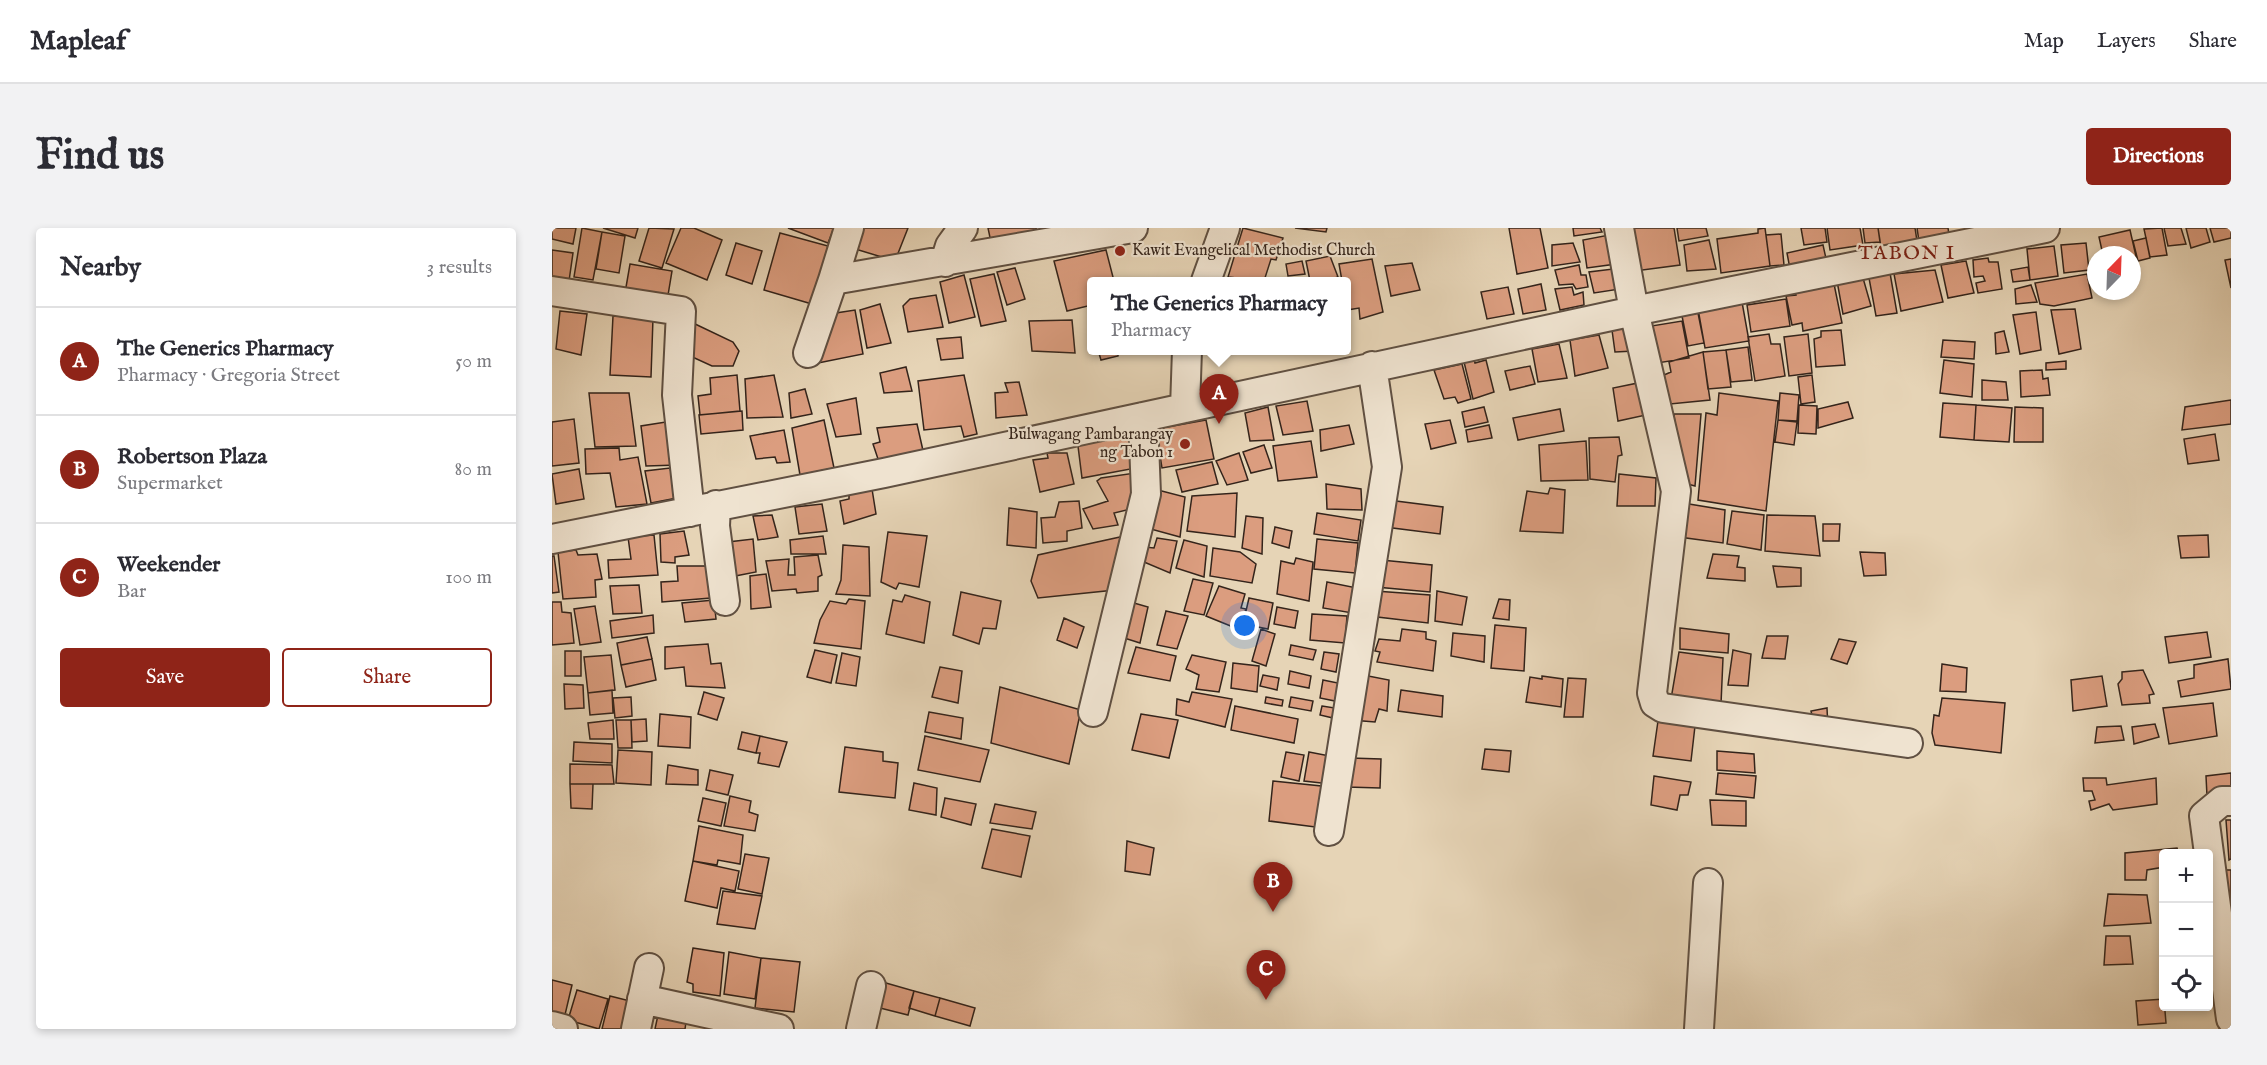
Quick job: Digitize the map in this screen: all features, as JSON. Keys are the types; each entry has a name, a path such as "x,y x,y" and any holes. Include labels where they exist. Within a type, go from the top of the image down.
{"street":[{"path":"808,353 849,228"},
{"path":"945,262 950,246 963,228"},
{"path":"833,280 1133,228"},
{"path":"1208,277 1225,228"},
{"path":"1619,228 1634,311 1676,491 1652,693 1655,703 1663,708 1908,743"},
{"path":"552,539 884,473 1372,366 2045,228"},
{"path":"552,291 681,311 677,395 703,508 715,526 725,601"},
{"path":"1185,408 1187,355"},
{"path":"1329,831 1387,467 1372,366"},
{"path":"1093,712 1146,494 1143,417"},
{"path":"2231,801 2222,801 2204,816 2231,1019"},
{"path":"1699,1029 1708,883"},
{"path":"636,1029 649,968"},
{"path":"861,1029 871,986"},
{"path":"642,999 779,1029"},
{"path":"552,1026 563,1029"}],"building":[{"path":"552,228 576,228 573,244 552,239"},
{"path":"582,228 602,232 593,280 574,277"},
{"path":"603,228 638,228 635,238"},
{"path":"649,228 674,229 662,268 639,261"},
{"path":"681,228 694,228 722,240 707,280 666,263"},
{"path":"788,228 834,228 828,243"},
{"path":"861,228 908,228 895,261 852,248"},
{"path":"988,228 1036,228 1039,239 992,247"},
{"path":"1243,228 1283,238 1276,260 1271,259 1265,277 1228,277"},
{"path":"1295,228 1327,228 1326,232"},
{"path":"1509,228 1540,228 1548,268 1517,274"},
{"path":"1573,228 1600,228 1602,232 1574,236"},
{"path":"1628,228 1674,228 1680,265 1635,271"},
{"path":"1677,228 1706,228 1708,236 1679,241"},
{"path":"1765,228 1770,266 1721,273 1717,239 1758,233 1758,229"},
{"path":"1801,228 1825,228 1827,242 1804,245"},
{"path":"1827,228 1860,228 1863,245 1830,250"},
{"path":"1863,228 1878,228 1880,242 1865,243"},
{"path":"1878,228 1915,228 1917,241 1881,247"},
{"path":"1917,228 1948,228 1949,235 1919,241"},
{"path":"2162,228 2167,255 2150,257 2144,229"},
{"path":"2164,228 2181,228 2186,244 2168,246"},
{"path":"2186,228 2206,228 2210,242 2191,248"},
{"path":"2210,228 2231,228 2231,238 2214,242"},
{"path":"2130,230 2134,246 2101,246 2099,237"},
{"path":"602,232 625,236 619,273 596,269"},
{"path":"780,233 828,246 812,304 764,290"},
{"path":"1781,234 1784,265 1770,266 1766,235"},
{"path":"1609,235 1616,264 1587,268 1583,240"},
{"path":"2146,238 2150,258 2141,260 2141,246 2134,246 2133,241"},
{"path":"1709,240 1716,269 1687,271 1684,245"},
{"path":"736,243 762,251 752,284 726,275"},
{"path":"1573,243 1580,262 1552,266 1552,245"},
{"path":"2086,243 2087,270 2064,273 2061,245"},
{"path":"1823,245 1827,263 1790,269 1787,253"},
{"path":"2054,246 2058,276 2030,280 2027,249"},
{"path":"552,250 573,253 568,288 552,286"},
{"path":"1106,250 1113,277 1087,277 1087,306 1067,311 1054,261"},
{"path":"1330,256 1338,277 1309,277 1306,261"},
{"path":"1988,258 1989,262 1998,262 2002,289 1978,293 1976,283 1985,281 1983,276 1974,277 1973,260"},
{"path":"1372,259 1383,312 1360,319 1359,308 1351,309 1351,277 1341,277 1339,264"},
{"path":"2231,259 2231,288 2225,260"},
{"path":"1302,261 1305,274 1288,276 1286,264"},
{"path":"1966,261 1974,293 1948,298 1941,265"},
{"path":"1412,263 1420,290 1391,296 1385,266"},
{"path":"630,264 672,271 667,301 625,293"},
{"path":"1579,265 1581,275 1586,275 1588,287 1576,289 1573,284 1559,285 1555,270"},
{"path":"2028,267 2030,280 2013,282 2011,270"},
{"path":"1015,268 1025,299 1007,305 997,272"},
{"path":"1613,269 1620,289 1594,293 1589,272"},
{"path":"1935,270 1943,302 1901,311 1894,274"},
{"path":"1890,273 1897,313 1876,316 1869,278"},
{"path":"994,274 1006,321 981,326 970,279"},
{"path":"2087,274 2087,299 2054,306 2040,304 2035,283"},
{"path":"964,275 975,317 949,323 940,282"},
{"path":"1863,278 1871,306 1843,314 1837,281"},
{"path":"1833,279 1842,323 1803,331 1802,323 1792,325 1786,296 1796,295 1794,286"},
{"path":"1541,284 1546,310 1523,314 1518,289"},
{"path":"2031,285 2037,302 2016,304 2015,289"},
{"path":"1508,287 1514,314 1487,319 1481,292"},
{"path":"1572,287 1574,295 1583,292 1584,305 1560,310 1555,289"},
{"path":"936,295 943,327 908,332 903,306 910,299"},
{"path":"1786,299 1790,326 1751,332 1747,305"},
{"path":"1742,302 1749,341 1705,348 1698,309"},
{"path":"880,304 891,343 867,348 860,310"},
{"path":"2075,309 2081,349 2059,354 2051,310"},
{"path":"855,310 863,354 818,363 836,313"},
{"path":"560,311 587,314 581,355 556,349"},
{"path":"2036,312 2041,350 2020,354 2013,315"},
{"path":"1698,313 1704,343 1688,346 1682,316"},
{"path":"613,316 653,318 651,377 610,375"},
{"path":"1072,320 1075,353 1032,351 1029,321"},
{"path":"1682,321 1689,358 1651,364 1645,327"},
{"path":"693,323 733,342 739,351 733,366 712,366 688,355"},
{"path":"1630,327 1634,351 1615,352 1612,330"},
{"path":"1841,330 1845,365 1816,367 1814,339 1821,337 1821,331"},
{"path":"2004,331 2009,352 1996,354 1995,333"},
{"path":"1769,334 1771,344 1780,344 1785,376 1755,381 1748,337"},
{"path":"1808,334 1812,373 1789,376 1784,337"},
{"path":"1599,335 1608,368 1575,376 1570,340"},
{"path":"961,337 963,358 941,360 937,339"},
{"path":"1943,340 1975,342 1974,359 1941,357"},
{"path":"1559,344 1567,378 1538,382 1532,349"},
{"path":"1748,347 1752,380 1731,382 1726,350"},
{"path":"1726,350 1731,387 1708,389 1703,352"},
{"path":"1703,352 1710,400 1670,404 1664,375 1671,372 1669,362"},
{"path":"1100,355 1118,355 1118,356 1101,360"},
{"path":"1474,359 1475,363 1486,360 1494,392 1473,399 1464,362"},
{"path":"1944,360 1974,364 1972,397 1940,393"},
{"path":"2066,361 2066,369 2046,370 2046,363"},
{"path":"1462,364 1471,399 1458,403 1455,397 1444,399 1434,370"},
{"path":"1530,366 1535,384 1510,390 1505,371"},
{"path":"906,367 912,391 884,393 880,373"},
{"path":"2042,370 2043,379 2048,378 2050,395 2021,397 2020,371"},
{"path":"737,375 740,411 700,415 698,396 711,394 710,378"},
{"path":"774,375 783,417 747,418 745,379"},
{"path":"964,375 977,434 964,437 961,426 924,430 918,381"},
{"path":"1812,375 1815,402 1801,404 1798,377"},
{"path":"1982,380 2006,382 2008,400 1982,400"},
{"path":"1019,382 1027,415 996,418 995,393 1008,392 1005,383"},
{"path":"1638,383 1646,415 1618,421 1613,388"},
{"path":"805,389 812,414 791,418 789,393"},
{"path":"589,393 629,393 636,446 595,447"},
{"path":"1719,393 1778,401 1766,511 1698,500 1706,413 1717,415"},
{"path":"1780,393 1799,395 1797,421 1778,420"},
{"path":"856,398 861,434 836,437 827,404"},
{"path":"2231,400 2231,424 2182,430 2185,407"},
{"path":"1307,401 1313,431 1283,435 1276,406"},
{"path":"1848,402 1853,418 1818,428 1818,409"},
{"path":"1943,403 1976,405 1974,440 1940,437"},
{"path":"1799,405 1817,406 1816,434 1798,433"},
{"path":"1976,405 2012,408 2009,442 1974,440"},
{"path":"1268,407 1274,440 1250,441 1245,413"},
{"path":"1484,407 1488,422 1465,427 1462,412"},
{"path":"2015,407 2043,408 2043,442 2014,442"},
{"path":"1560,409 1564,431 1518,440 1513,418"},
{"path":"742,411 743,430 701,434 699,415"},
{"path":"1674,414 1701,414 1695,486 1680,482"},
{"path":"574,419 579,463 552,466 552,422"},
{"path":"824,420 834,468 800,475 792,428"},
{"name":"Bulwagang Pambarangay ng Tabon 1","path":"1206,420 1214,459 1162,468 1156,429"},
{"path":"1450,420 1456,443 1431,449 1425,424"},
{"path":"1778,420 1797,422 1794,445 1775,442"},
{"path":"672,421 678,465 646,466 641,426"},
{"path":"917,424 924,455 879,462 873,444 880,442 877,428"},
{"path":"1349,425 1354,444 1321,451 1320,430"},
{"path":"1489,425 1492,438 1468,442 1466,430"},
{"path":"784,430 790,462 777,463 775,457 756,459 750,436"},
{"path":"1130,434 1136,468 1082,478 1078,446"},
{"path":"2215,434 2219,460 2188,464 2184,439"},
{"path":"1619,437 1622,455 1618,456 1615,482 1590,479 1589,438"},
{"path":"1311,441 1317,477 1278,481 1273,446"},
{"path":"1586,441 1588,480 1541,481 1539,445"},
{"path":"1264,445 1272,468 1251,473 1243,452"},
{"path":"619,448 620,460 638,457 647,504 616,507 610,473 586,474 585,449"},
{"path":"1047,453 1067,453 1074,484 1040,492 1033,460 1048,458"},
{"path":"1239,453 1248,480 1227,485 1216,461"},
{"path":"1212,462 1218,484 1182,492 1176,470"},
{"path":"670,468 677,498 651,503 645,471"},
{"path":"579,469 584,499 556,504 552,474"},
{"path":"1135,473 1135,508 1114,513 1118,525 1093,529 1083,509 1108,501 1097,481 1101,478"},
{"path":"1619,474 1656,478 1655,506 1617,506"},
{"path":"1326,484 1361,489 1362,510 1327,509"},
{"path":"1550,488 1565,490 1563,533 1520,531 1527,491 1548,494"},
{"path":"872,489 876,514 844,524 840,501 849,499 849,490"},
{"path":"1154,489 1185,497 1180,537 1147,528"},
{"path":"1237,493 1235,537 1187,531 1192,496"},
{"path":"1388,500 1443,507 1440,534 1385,527"},
{"path":"1079,501 1082,528 1067,531 1067,541 1043,543 1041,518 1055,517 1059,502"},
{"path":"1683,503 1725,510 1723,543 1679,537"},
{"path":"822,504 827,531 799,534 795,507"},
{"path":"1009,508 1037,512 1036,548 1007,545"},
{"path":"1732,511 1764,515 1761,550 1727,544"},
{"path":"1317,513 1361,520 1358,541 1314,534"},
{"path":"772,515 778,537 758,540 753,516"},
{"path":"1767,515 1815,516 1820,556 1765,551"},
{"path":"1246,516 1263,518 1262,554 1242,548"},
{"path":"1823,524 1840,524 1839,541 1823,541"},
{"path":"1275,527 1292,531 1289,548 1272,543"},
{"path":"684,531 689,555 675,557 675,563 661,562 660,534"},
{"path":"888,532 927,536 919,587 899,583 896,589 881,582"},
{"path":"654,535 658,575 609,578 608,560 631,559 628,537"},
{"path":"2208,535 2209,557 2181,558 2178,536"},
{"path":"823,536 826,554 791,554 790,540"},
{"path":"1120,537 1115,590 1038,598 1031,581 1038,555"},
{"path":"1157,538 1177,541 1170,573 1144,562 1145,547 1154,548"},
{"path":"753,539 756,572 730,577 728,542"},
{"path":"1317,539 1358,543 1355,573 1314,569"},
{"path":"1184,540 1207,546 1204,577 1176,568"},
{"path":"843,545 869,547 870,596 836,594 841,580"},
{"path":"1213,548 1240,552 1256,564 1252,583 1210,576"},
{"path":"576,550 578,555 597,554 602,579 595,580 596,597 563,599 558,552"},
{"path":"1860,552 1885,553 1886,575 1864,576"},
{"path":"1713,554 1739,556 1737,567 1745,568 1745,581 1707,578"},
{"path":"818,555 822,575 818,577 818,591 797,593 796,589 772,591 766,561 789,559 788,575 795,575 794,557"},
{"path":"552,556 554,556 559,592 552,593"},
{"path":"1296,558 1313,562 1309,601 1277,594 1281,561 1294,564"},
{"path":"1381,560 1432,565 1430,592 1376,587"},
{"path":"677,566 706,566 711,598 662,602 661,582 678,581"},
{"path":"1773,566 1801,568 1801,586 1777,587"},
{"path":"766,574 771,607 751,609 750,576"},
{"path":"1193,579 1213,583 1204,615 1184,611"},
{"path":"1327,582 1362,589 1358,614 1323,608"},
{"path":"639,585 642,613 613,614 610,586"},
{"path":"1219,586 1245,594 1241,608 1246,609 1238,629 1206,616"},
{"path":"1375,591 1430,595 1428,623 1369,616"},
{"path":"1437,591 1467,597 1462,625 1435,621"},
{"path":"961,592 1001,601 996,629 983,628 979,644 953,635"},
{"path":"905,595 930,602 924,643 886,634 893,600 902,602"},
{"path":"1249,598 1273,603 1268,629 1243,624"},
{"path":"849,599 865,601 861,649 814,643 820,620 830,601 846,604"},
{"path":"1499,599 1510,600 1509,620 1493,618"},
{"path":"714,600 716,619 685,622 682,603"},
{"path":"1127,601 1148,607 1140,643 1121,637"},
{"path":"552,602 561,602 562,612 571,613 574,643 552,645"},
{"path":"595,606 601,642 580,645 574,609"},
{"path":"1277,607 1298,611 1295,628 1274,624"},
{"path":"1166,611 1188,616 1177,649 1157,645"},
{"path":"1312,614 1347,616 1345,643 1310,640"},
{"path":"653,615 654,633 612,638 610,621"},
{"path":"1064,618 1084,627 1077,648 1057,640"},
{"path":"1495,625 1526,628 1524,671 1491,668"},
{"path":"1680,628 1729,634 1728,653 1680,649"},
{"path":"1261,629 1275,634 1266,666 1252,661"},
{"path":"1402,629 1426,632 1426,639 1436,641 1433,671 1377,662 1380,652 1375,651 1379,639 1400,641"},
{"path":"2207,632 2211,657 2169,663 2165,637"},
{"path":"1453,633 1485,636 1484,662 1451,656"},
{"path":"1767,636 1788,636 1785,659 1762,658"},
{"path":"647,637 652,659 621,665 617,643"},
{"path":"1839,639 1856,642 1847,664 1831,659"},
{"path":"708,644 711,664 721,663 725,688 686,686 684,667 665,669 665,647"},
{"path":"1291,645 1316,650 1313,660 1289,655"},
{"path":"1136,647 1176,656 1170,681 1128,673"},
{"path":"815,650 837,655 831,683 807,677"},
{"path":"1733,650 1751,654 1748,686 1728,685"},
{"path":"565,651 581,651 581,676 565,676"},
{"path":"1324,652 1339,654 1336,672 1321,669"},
{"path":"1679,652 1723,658 1721,704 1671,699"},
{"path":"842,653 860,657 856,686 836,683"},
{"path":"611,655 615,690 588,693 584,657"},
{"path":"1192,655 1226,662 1219,692 1196,689 1199,675 1186,669"},
{"path":"652,659 656,680 626,687 621,665"},
{"path":"2228,659 2231,689 2181,697 2178,681 2194,678 2194,665"},
{"path":"1233,663 1259,666 1257,692 1231,688"},
{"path":"1942,664 1967,668 1966,692 1940,691"},
{"path":"940,667 962,671 958,703 932,697"},
{"path":"2143,670 2154,694 2149,695 2150,703 2122,705 2118,684 2122,679 2122,672"},
{"path":"1290,671 1311,676 1309,688 1288,684"},
{"path":"1358,674 1389,680 1387,711 1379,709 1375,722 1351,720"},
{"path":"1263,675 1279,678 1277,690 1260,686"},
{"path":"1542,676 1563,679 1561,707 1526,702 1530,677 1542,679"},
{"path":"2102,676 2107,706 2073,711 2071,680"},
{"path":"1568,678 1586,679 1583,717 1564,717"},
{"path":"1323,680 1338,683 1335,701 1320,698"},
{"path":"564,684 583,685 584,708 565,709"},
{"path":"1000,687 1081,710 1069,764 991,743"},
{"path":"612,690 613,713 590,715 588,693"},
{"path":"1401,690 1443,696 1442,717 1398,711"},
{"path":"704,692 724,698 717,720 698,714"},
{"path":"1192,692 1232,699 1225,727 1176,715 1177,699 1189,702"},
{"path":"631,697 632,716 615,718 613,698"},
{"path":"1266,697 1283,700 1282,706 1265,703"},
{"path":"1291,697 1313,701 1311,711 1289,707"},
{"path":"1942,698 2005,703 2001,753 1935,745 1932,733 1934,715 1939,716"},
{"path":"2213,703 2217,736 2169,744 2163,708"},
{"path":"1235,706 1298,719 1294,743 1231,730"},
{"path":"1322,706 1335,708 1333,718 1320,715"},
{"path":"1827,708 1828,728 1815,729 1811,711"},
{"path":"929,712 963,718 961,739 925,732"},
{"path":"660,714 691,717 690,748 658,746"},
{"path":"1141,714 1178,720 1169,758 1132,750"},
{"path":"646,719 647,741 632,742 631,720"},
{"path":"613,720 614,739 590,739 588,723"},
{"path":"616,720 631,720 632,748 618,748"},
{"path":"1658,721 1695,726 1691,761 1653,756"},
{"path":"2155,724 2159,737 2134,744 2132,727"},
{"path":"2121,726 2124,740 2095,743 2097,727"},
{"path":"742,732 760,736 756,753 738,749"},
{"path":"760,736 787,742 779,767 758,763 760,753 756,753"},
{"path":"925,736 989,750 980,782 918,770"},
{"path":"574,742 612,744 612,763 573,761"},
{"path":"845,747 883,752 883,761 898,763 895,798 839,792"},
{"path":"1485,749 1511,751 1509,772 1482,769"},
{"path":"618,750 652,752 651,785 616,783"},
{"path":"1717,751 1754,754 1755,773 1717,770"},
{"path":"1286,752 1304,755 1299,781 1281,777"},
{"path":"1309,752 1335,757 1330,784 1304,781"},
{"path":"1350,758 1381,759 1380,788 1347,787"},
{"path":"570,764 612,765 614,784 570,784"},
{"path":"668,765 698,770 698,785 666,784"},
{"path":"710,770 733,775 728,795 706,790"},
{"path":"1718,773 1756,776 1754,798 1716,794"},
{"path":"2231,773 2231,794 2207,796 2206,776"},
{"path":"1654,776 1691,782 1688,795 1680,795 1677,810 1651,805"},
{"path":"2083,778 2106,778 2107,785 2156,778 2157,804 2113,810 2109,804 2091,810 2089,801 2095,800 2092,791 2084,791"},
{"path":"1273,781 1331,787 1323,828 1269,821"},
{"path":"914,783 937,788 936,815 909,810"},
{"path":"570,784 593,784 592,809 571,808"},
{"path":"730,796 751,801 749,812 758,815 755,831 724,826"},
{"path":"703,798 726,803 721,826 698,821"},
{"path":"945,798 976,804 971,825 941,817"},
{"path":"1710,800 1746,801 1746,826 1712,825"},
{"path":"995,804 1036,812 1032,829 990,823"},
{"path":"2226,820 2231,820 2231,859 2229,860"},
{"path":"699,826 743,835 740,864 718,860 717,865 693,861"},
{"path":"992,829 1030,836 1021,877 982,868"},
{"path":"1127,841 1154,848 1150,875 1125,871"},
{"path":"2159,850 2159,868 2147,870 2146,880 2125,880 2125,853"},
{"path":"745,854 769,858 762,894 738,889"},
{"path":"693,861 739,871 735,891 721,888 717,908 685,901"},
{"path":"2221,870 2231,870 2231,912"},
{"path":"723,891 762,896 755,929 717,924"},
{"path":"2108,894 2147,895 2151,923 2104,926"},
{"path":"2106,936 2130,936 2133,964 2104,965"},
{"path":"693,948 724,953 720,996 693,992 693,984 687,982"},
{"path":"729,952 761,958 755,999 724,994"},
{"path":"761,958 800,962 794,1012 755,1008"},
{"path":"552,980 572,985 564,1019 552,1016"},
{"path":"879,981 914,991 908,1015 872,1006"},
{"path":"577,990 608,999 599,1029 568,1020"},
{"path":"914,991 940,998 935,1016 909,1008"},
{"path":"610,996 638,1003 631,1029 602,1029"},
{"path":"940,998 975,1008 970,1026 935,1016"},
{"path":"2159,999 2159,1011 2165,1011 2166,1023 2138,1025 2136,1001"},
{"path":"658,1015 686,1022 685,1029 655,1029"}],"place":[{"name":"Kawit Evangelical Methodist Church","path":"1120,251"},
{"name":"The Generics Pharmacy","path":"1219,424"},
{"name":"Bulwagang Pambarangay ng Tabon 1","path":"1185,444"},
{"name":"Robertson Plaza","path":"1273,912"},
{"name":"Weekender","path":"1266,1000"}],"district":[{"name":"TABON I","path":"1907,253"}]}
